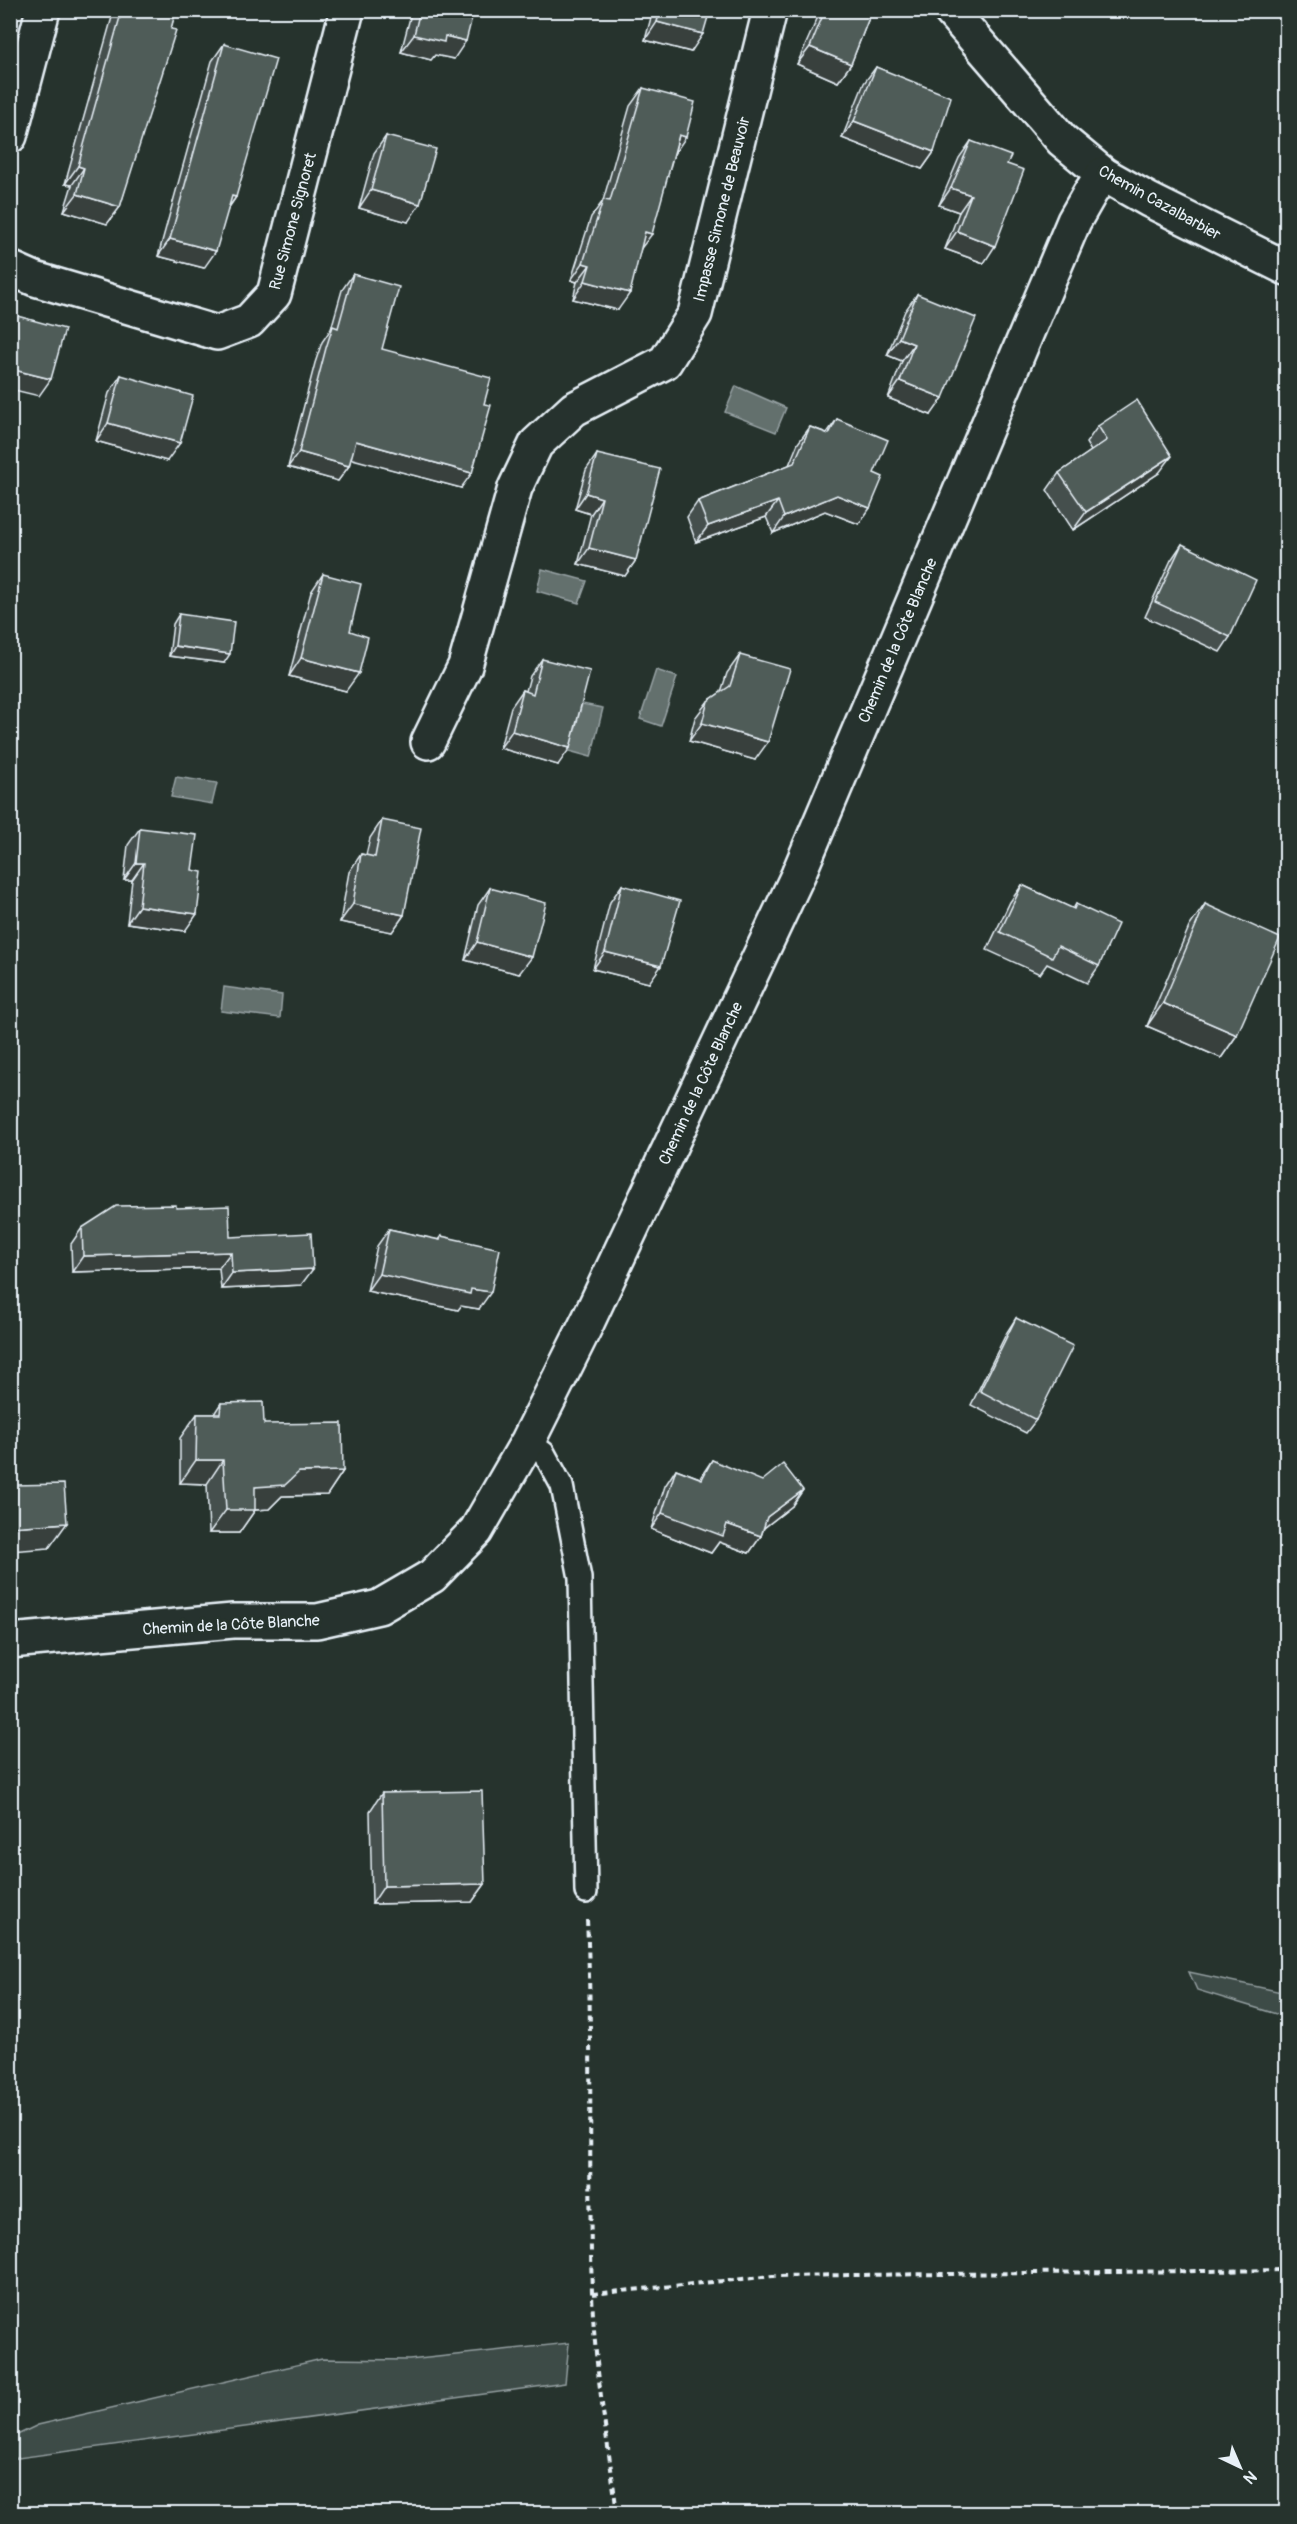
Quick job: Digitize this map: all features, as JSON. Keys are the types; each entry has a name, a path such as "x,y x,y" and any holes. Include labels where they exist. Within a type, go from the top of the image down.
{"street":[{"path":"10,136 43,10"},
{"name":"Rue Simone Signoret","path":"10,268 35,279 217,333 249,321 274,294 347,10"},
{"name":"Impasse Simone de Beauvoir","path":"428,742 465,666 515,488 536,444 574,409 665,362 695,314 770,10"},
{"name":"Chemin Cazalbarbier","path":"950,10 1062,140 1103,174 1149,200 1287,268"},
{"name":"Chemin de la Côte Blanche","path":"10,1641 233,1621 317,1621 380,1607 432,1576 476,1531 528,1441 588,1321 798,875 1074,221 1103,174"}],"lane":[{"path":"528,1441 544,1453 562,1486 580,1578 586,1892"}],"path":[{"path":"586,1892 590,1979 592,2294 598,2368 617,2514"},
{"path":"592,2294 773,2276 1287,2270"}],"shaded area":[{"path":"736,386 786,408 776,432 725,412"},
{"path":"542,569 587,581 579,603 537,591"},
{"path":"656,670 677,677 661,726 640,719"},
{"path":"582,704 603,708 591,757 569,751"},
{"path":"176,777 217,783 212,804 171,797"},
{"path":"224,987 282,995 280,1018 221,1011"},
{"path":"1189,1972 1286,1993 1286,2017 1197,1990"},
{"path":"569,2343 565,2383 11,2459 11,2438 38,2425 322,2359 409,2360"}],"building":[{"path":"122,10 176,10 171,29 176,30 120,207 77,194 84,168 78,166"},
{"path":"420,10 474,10 466,41 445,36 444,42 414,35"},
{"path":"660,10 710,10 703,34 657,22"},
{"path":"825,10 872,10 851,64 810,47"},
{"path":"224,44 276,59 236,197 232,196 216,251 170,239"},
{"path":"876,67 951,97 934,152 854,121"},
{"path":"643,88 695,102 686,137 679,135 652,234 645,232 630,293 585,281 590,265 583,263 603,200 610,201"},
{"path":"386,136 436,149 420,204 371,190"},
{"path":"971,141 1011,156 1007,164 1024,170 995,246 957,231 971,195 951,188"},
{"path":"353,274 399,287 382,349 491,378 484,404 491,405 472,473 356,441 349,466 299,452 326,348 333,326 338,328"},
{"path":"917,294 976,318 943,398 900,381 914,344 899,338"},
{"path":"10,314 65,329 51,379 10,369"},
{"path":"121,375 193,396 180,443 108,423"},
{"path":"1137,400 1172,456 1086,512 1059,473 1107,440 1098,426"},
{"path":"837,419 888,440 874,473 883,477 870,508 837,495 784,517 778,501 708,526 698,501 794,463 810,427 829,434"},
{"path":"597,454 660,469 636,560 589,548 602,498 586,493"},
{"path":"1182,544 1256,580 1230,637 1155,602"},
{"path":"323,574 361,584 350,631 368,637 359,673 301,658"},
{"path":"179,614 234,622 230,654 175,646"},
{"path":"740,655 790,669 768,742 702,723 708,701 730,686"},
{"path":"542,659 590,671 570,748 512,731 523,690 533,694"},
{"path":"382,820 421,828 404,915 353,904 361,854 375,857"},
{"path":"140,828 197,835 192,870 202,872 197,914 139,906 144,863 136,863"},
{"path":"622,885 680,901 661,966 605,952"},
{"path":"1022,885 1074,909 1076,904 1118,924 1099,966 1058,946 1052,957 1000,932"},
{"path":"490,888 546,903 532,957 477,942"},
{"path":"1205,904 1280,938 1237,1035 1163,1003"},
{"path":"176,1205 176,1208 229,1206 230,1237 311,1233 313,1269 232,1273 231,1252 83,1256 82,1228 116,1206"},
{"path":"389,1229 440,1240 441,1236 500,1249 491,1292 471,1289 470,1294 379,1274"},
{"path":"1016,1318 1073,1346 1036,1420 980,1391"},
{"path":"263,1402 264,1424 342,1423 343,1471 299,1472 285,1485 255,1487 255,1510 226,1510 223,1460 196,1460 197,1414 220,1414 221,1403"},
{"path":"712,1460 762,1481 783,1464 803,1490 767,1517 761,1536 727,1524 723,1536 662,1513 676,1469 702,1479"},
{"path":"10,1471 13,1471 14,1485 64,1484 67,1523 10,1527"},
{"path":"482,1791 485,1884 384,1886 382,1793"}]}
